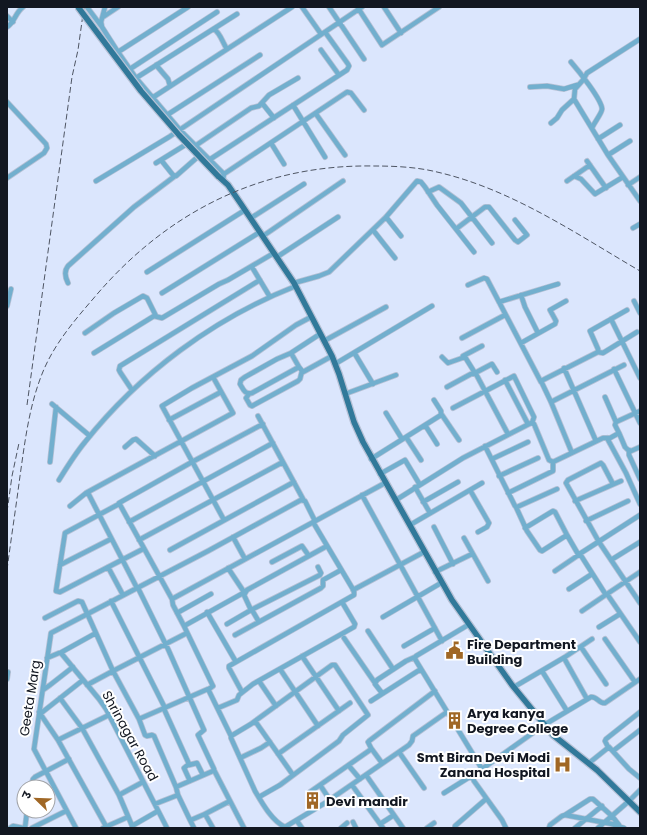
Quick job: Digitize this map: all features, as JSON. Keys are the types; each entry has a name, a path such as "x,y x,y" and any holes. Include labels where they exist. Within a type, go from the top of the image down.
{"main road":[{"path":"78,7 141,91 222,177 295,285 332,356 354,422 371,459 396,500 441,583 468,625 544,725 559,740 589,763 640,812"}],"street":[{"path":"7,27 13,22 21,7"},
{"path":"87,7 136,78 180,130 209,160 222,177 348,92 364,110"},
{"path":"102,27 105,7"},
{"path":"103,17 118,7"},
{"path":"118,52 188,7"},
{"path":"152,98 292,7"},
{"path":"209,160 347,70 349,66 302,7"},
{"path":"329,7 338,23 364,59"},
{"path":"384,7 401,32"},
{"path":"96,181 180,130 359,8 381,44 384,45 439,7"},
{"path":"130,69 216,12"},
{"path":"136,78 238,14"},
{"path":"7,16 13,22"},
{"path":"214,29 219,34 227,49"},
{"path":"640,39 587,73 577,85 574,92 574,99 608,156 640,201"},
{"path":"321,50 339,75"},
{"path":"167,115 260,55"},
{"path":"571,62 584,78 602,108 601,113 592,128"},
{"path":"156,65 168,79 170,86"},
{"path":"195,146 251,108 262,104 269,95 298,78"},
{"path":"530,87 546,86 564,89 577,85"},
{"path":"551,123 574,99"},
{"path":"7,102 48,148 44,153 7,178"},
{"path":"262,104 274,118"},
{"path":"293,105 325,157"},
{"path":"316,114 345,155"},
{"path":"598,139 620,125"},
{"path":"608,156 630,141"},
{"path":"156,163 191,142"},
{"path":"271,143 284,164"},
{"path":"68,283 65,273 68,266 134,207 171,180 174,176 179,175 202,154"},
{"path":"161,160 174,176"},
{"path":"567,181 588,163 606,188"},
{"path":"574,176 581,179 595,194 623,177"},
{"path":"628,185 640,177"},
{"path":"162,293 261,234 343,181"},
{"path":"59,480 90,436 132,390 179,351 238,314 295,285 329,272 373,230 415,182 421,182 474,252"},
{"path":"251,218 304,184"},
{"path":"428,192 439,187 461,203 492,243"},
{"path":"456,229 485,207 488,207 518,242 527,235 515,220"},
{"path":"146,272 245,210"},
{"path":"386,216 401,236"},
{"path":"94,353 154,316 162,318 219,284 276,255 338,217"},
{"path":"634,228 640,224"},
{"path":"373,230 395,258"},
{"path":"252,267 270,297"},
{"path":"468,285 486,278 551,402 572,453"},
{"path":"132,390 119,370 120,366 260,280"},
{"path":"499,302 558,284"},
{"path":"7,306 11,289"},
{"path":"521,295 525,307 538,333"},
{"path":"85,333 114,313 143,296 147,298 156,316"},
{"path":"520,343 555,324 556,321 550,310 566,301"},
{"path":"634,301 640,313"},
{"path":"335,364 355,354 432,306"},
{"path":"324,341 386,307"},
{"path":"598,352 590,331 627,310"},
{"path":"462,338 505,315"},
{"path":"224,520 162,407 164,404 252,356 296,325 311,317"},
{"path":"611,319 640,378"},
{"path":"541,382 543,379 598,352 603,353 637,332"},
{"path":"249,394 245,392 240,384 242,380 271,362 291,353 320,334"},
{"path":"442,357 448,363 482,346"},
{"path":"291,353 301,369 301,377 298,381 250,406 246,398 249,394 301,369 332,356"},
{"path":"355,354 373,384"},
{"path":"463,356 466,358 475,373 508,434"},
{"path":"447,387 492,364 497,372"},
{"path":"551,402 624,365"},
{"path":"564,368 596,441"},
{"path":"614,369 638,412 640,423"},
{"path":"345,394 396,375"},
{"path":"396,500 485,446 530,423 534,419 515,377 513,376 453,408"},
{"path":"70,506 88,493 233,413 212,377"},
{"path":"505,380 530,423 538,432 549,460 553,462 554,469 552,472 508,493"},
{"path":"169,420 221,392"},
{"path":"605,397 616,422 615,425 629,450 629,455 640,479"},
{"path":"434,400 459,440"},
{"path":"50,462 54,406 90,436"},
{"path":"616,422 638,412"},
{"path":"386,413 421,460"},
{"path":"371,459 442,414"},
{"path":"242,692 229,666 354,595 353,590 327,546 258,416"},
{"path":"143,549 58,592 56,591 65,533 99,516 120,502 263,424"},
{"path":"425,425 437,444"},
{"path":"553,462 596,441 619,433"},
{"path":"607,438 626,472 640,504"},
{"path":"125,447 136,439 155,456"},
{"path":"492,460 528,442"},
{"path":"129,522 273,443"},
{"path":"485,446 525,528 536,546 541,551 567,535"},
{"path":"629,450 640,447"},
{"path":"499,476 538,458"},
{"path":"380,474 405,460 418,486 423,502 430,513"},
{"path":"138,540 283,462"},
{"path":"613,484 604,465 601,463 566,482 586,521 625,582 639,600"},
{"path":"575,501 621,481"},
{"path":"170,550 294,482"},
{"path":"423,502 458,482"},
{"path":"172,599 385,483"},
{"path":"410,525 482,483"},
{"path":"516,507 557,489"},
{"path":"470,490 489,523 489,526 478,532"},
{"path":"88,493 166,644 204,730 198,735 244,828"},
{"path":"362,495 442,641"},
{"path":"87,614 303,499"},
{"path":"586,521 628,501"},
{"path":"119,504 170,598 172,599 177,613 212,684 212,687 209,689 139,719"},
{"path":"525,528 554,512 577,553 580,554 592,574 640,642"},
{"path":"555,571 640,515"},
{"path":"434,527 453,564"},
{"path":"233,537 245,559"},
{"path":"464,538 488,581"},
{"path":"60,565 111,539"},
{"path":"611,560 640,542"},
{"path":"272,562 302,546 309,556"},
{"path":"184,626 327,546"},
{"path":"353,590 424,552"},
{"path":"435,572 472,554"},
{"path":"108,567 123,595"},
{"path":"227,624 320,575 321,573 318,567"},
{"path":"228,568 244,592 244,595 259,622"},
{"path":"235,635 321,588 324,580 341,570"},
{"path":"582,611 640,572"},
{"path":"569,589 592,574"},
{"path":"383,617 441,583"},
{"path":"177,613 211,594"},
{"path":"45,618 78,601 82,602 113,671 139,719 145,735 153,735 176,787 178,795 194,828"},
{"path":"111,601 164,708 189,765"},
{"path":"218,708 237,700 238,695 259,681 354,627 355,624 342,602"},
{"path":"207,612 236,662"},
{"name":"Geeta Marg","path":"76,828 34,749 51,633 87,614"},
{"path":"599,627 620,614"},
{"path":"375,683 393,669 468,625"},
{"path":"404,646 435,628"},
{"path":"368,631 393,669"},
{"path":"47,658 60,653 96,633"},
{"path":"87,685 187,633"},
{"path":"344,638 382,694"},
{"path":"514,687 564,658 592,639"},
{"path":"605,639 635,682"},
{"path":"581,647 606,684"},
{"name":"Shrinagar Road","path":"60,653 73,667 109,715 167,828"},
{"path":"302,656 317,676 339,711"},
{"path":"415,657 420,669 482,769"},
{"path":"564,658 587,699"},
{"path":"231,736 255,722 332,665 335,665 368,715 343,735 339,742 280,785 259,797"},
{"path":"43,690 73,667"},
{"path":"280,669 318,726"},
{"path":"371,701 420,669"},
{"path":"542,671 567,711"},
{"path":"7,679 8,672"},
{"path":"444,793 468,778 473,777 544,725 587,699 593,696 605,703 640,679"},
{"path":"83,680 40,713 69,759 105,827 128,817"},
{"path":"259,681 276,706"},
{"path":"209,689 259,797 268,812 285,828 330,800 399,752 412,742 412,736 447,712"},
{"path":"382,763 368,742 435,691"},
{"path":"60,698 82,728 119,795 132,827 158,811"},
{"path":"278,754 350,703"},
{"path":"640,712 605,741 608,747 640,778"},
{"path":"58,740 109,715"},
{"path":"255,722 293,775"},
{"path":"613,751 640,730"},
{"path":"240,758 270,742"},
{"path":"589,763 608,747"},
{"path":"310,792 349,766 371,748"},
{"path":"399,752 424,788"},
{"path":"33,779 69,759"},
{"path":"190,781 184,768 189,765 197,762 203,775"},
{"path":"349,766 360,779"},
{"path":"176,787 214,770"},
{"path":"366,775 403,828"},
{"path":"473,777 474,781 506,828"},
{"path":"119,795 143,782"},
{"path":"352,785 382,826 394,815"},
{"path":"320,786 330,800"},
{"path":"598,828 640,790"},
{"path":"155,804 178,795"},
{"path":"455,828 455,826 486,799"},
{"path":"549,828 550,825 562,816 591,799 595,799 612,816 620,827"},
{"path":"190,820 230,801"},
{"path":"575,828 588,819 602,806"},
{"path":"32,828 66,810"},
{"path":"205,814 213,828"},
{"path":"565,815 620,827"},
{"path":"297,821 302,828"},
{"path":"353,822 356,828"},
{"path":"341,828 347,823"},
{"path":"427,828 434,823"},
{"path":"10,828 12,826 24,828"}],"railway":[{"path":"27,405 72,77 78,50 84,7"},
{"path":"7,570 28,424 42,374 52,354 78,316 121,269 151,242 183,219 218,200 254,185 292,174 332,168 382,166 422,169 437,172 491,189 517,201 567,227 640,271"},
{"path":"7,512 12,476 19,443"}],"place":[{"name":"Fire Department Building","path":"454,651"},
{"name":"Arya kanya Degree College","path":"454,720"},
{"name":"Smt Biran Devi Modi Zanana Hospital","path":"563,764"},
{"name":"Devi mandir","path":"313,801"}]}
